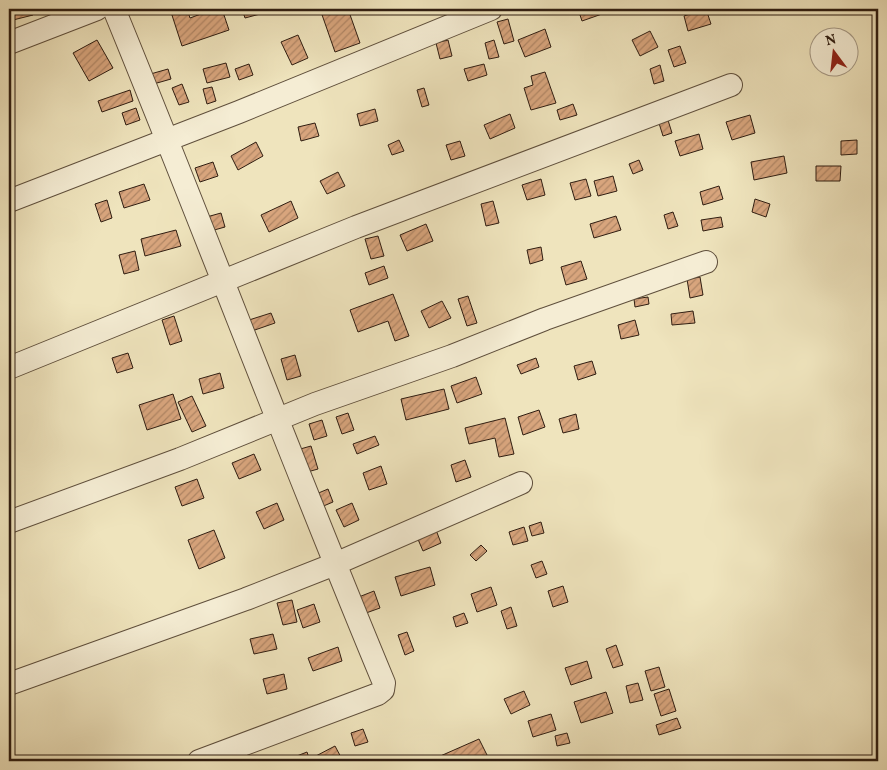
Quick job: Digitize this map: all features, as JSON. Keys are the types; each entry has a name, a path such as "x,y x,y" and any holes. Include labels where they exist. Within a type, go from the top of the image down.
{"street":[{"path":"9,43 97,9"},
{"path":"114,9 223,279 276,419 384,683 384,690 199,761"},
{"path":"9,200 492,9"},
{"path":"9,368 223,279 501,171 731,85"},
{"path":"9,522 180,459 276,419 706,262"},
{"path":"9,684 238,602 335,564 521,483"}],"building":[{"path":"9,9 31,9 33,15 9,21"},
{"path":"170,9 187,9 190,18 209,11 208,9 222,9 229,30 182,46"},
{"path":"242,9 275,9 275,10 245,18"},
{"path":"320,9 348,9 360,43 335,52"},
{"path":"578,9 601,9 602,14 582,21"},
{"path":"706,9 711,24 688,31 684,16"},
{"path":"508,19 514,41 504,44 497,22"},
{"path":"545,29 551,47 525,57 518,40"},
{"path":"650,31 658,47 640,56 632,40"},
{"path":"298,35 308,58 292,65 281,42"},
{"path":"97,40 113,68 89,81 73,53"},
{"path":"448,40 452,56 440,59 436,43"},
{"path":"494,40 499,57 489,59 485,43"},
{"path":"680,46 686,63 674,67 668,50"},
{"path":"226,63 230,77 207,83 203,69"},
{"path":"249,64 253,75 239,80 235,69"},
{"path":"484,64 487,75 468,81 464,69"},
{"path":"660,65 664,81 654,84 650,69"},
{"path":"168,69 171,79 150,85 147,75"},
{"path":"545,72 556,103 531,110 524,88 533,85 531,76"},
{"path":"182,84 189,102 179,105 172,88"},
{"path":"212,87 216,101 207,104 203,89"},
{"path":"424,88 429,105 422,107 417,90"},
{"path":"130,90 133,101 102,112 98,101"},
{"path":"573,104 577,115 560,120 557,110"},
{"path":"136,108 140,120 126,125 122,113"},
{"path":"375,109 378,121 360,126 357,114"},
{"path":"510,114 515,128 490,139 484,125"},
{"path":"750,115 755,133 732,140 726,122"},
{"path":"667,117 672,133 663,136 658,120"},
{"path":"315,123 319,136 301,141 298,127"},
{"path":"699,134 703,149 680,156 675,141"},
{"path":"399,140 404,151 392,155 388,145"},
{"path":"857,140 857,154 841,155 841,141"},
{"path":"460,141 465,156 451,160 446,145"},
{"path":"256,142 263,156 238,170 231,156"},
{"path":"784,156 787,173 754,180 751,162"},
{"path":"639,160 643,170 633,174 629,164"},
{"path":"213,162 218,176 200,182 195,168"},
{"path":"816,166 841,166 840,181 816,181"},
{"path":"338,172 345,186 327,194 320,181"},
{"path":"613,176 617,191 598,196 594,181"},
{"path":"541,179 545,195 527,200 522,185"},
{"path":"586,179 591,196 575,200 570,183"},
{"path":"144,184 150,200 124,208 119,192"},
{"path":"719,186 723,199 703,205 700,192"},
{"path":"755,199 770,204 766,217 752,212"},
{"path":"107,200 112,218 101,222 95,204"},
{"path":"291,201 298,218 269,232 261,215"},
{"path":"493,201 499,223 486,226 481,204"},
{"path":"673,212 678,226 668,229 664,215"},
{"path":"221,213 225,227 207,232 203,218"},
{"path":"616,216 621,230 594,238 590,224"},
{"path":"721,217 723,227 703,231 701,220"},
{"path":"426,224 433,241 407,251 400,235"},
{"path":"176,230 181,246 145,256 141,239"},
{"path":"378,236 384,256 371,259 365,239"},
{"path":"541,247 543,260 530,264 527,250"},
{"path":"135,251 139,270 124,274 119,255"},
{"path":"581,261 587,279 566,285 561,267"},
{"path":"384,266 388,278 369,285 365,273"},
{"path":"700,277 703,295 690,298 687,279"},
{"path":"393,294 409,336 395,341 388,321 358,332 350,310"},
{"path":"468,296 477,323 467,326 458,299"},
{"path":"648,297 649,304 635,307 634,299"},
{"path":"442,301 451,318 429,328 421,311"},
{"path":"693,311 695,323 672,325 671,314"},
{"path":"271,313 275,323 252,331 249,320"},
{"path":"174,316 182,341 170,345 162,320"},
{"path":"635,320 639,335 621,339 618,325"},
{"path":"128,353 133,368 117,373 112,358"},
{"path":"295,355 301,376 287,380 281,359"},
{"path":"536,358 539,367 521,374 517,365"},
{"path":"592,361 596,374 578,380 574,366"},
{"path":"220,373 224,388 203,394 199,379"},
{"path":"476,377 482,394 457,403 451,386"},
{"path":"444,389 449,409 406,420 401,399"},
{"path":"173,394 181,419 147,430 139,405"},
{"path":"192,396 206,426 192,432 178,402"},
{"path":"539,410 545,427 523,435 518,417"},
{"path":"348,413 354,430 342,434 336,417"},
{"path":"576,414 579,429 563,433 559,419"},
{"path":"505,418 514,454 499,457 495,438 469,444 465,428"},
{"path":"322,420 327,436 314,440 309,424"},
{"path":"375,436 379,445 357,454 353,444"},
{"path":"311,446 318,469 293,476 286,453"},
{"path":"254,454 261,470 239,479 232,463"},
{"path":"465,460 471,477 456,482 451,465"},
{"path":"381,466 387,484 369,490 363,473"},
{"path":"197,479 204,498 182,506 175,487"},
{"path":"328,489 333,502 314,510 309,497"},
{"path":"277,503 284,520 264,529 256,512"},
{"path":"352,503 359,520 344,527 336,510"},
{"path":"541,522 544,533 532,536 529,526"},
{"path":"524,527 528,541 513,545 509,532"},
{"path":"214,530 225,558 199,569 188,540"},
{"path":"436,530 441,543 423,551 417,537"},
{"path":"481,545 487,551 476,561 470,555"},
{"path":"542,561 547,574 536,578 531,565"},
{"path":"430,567 435,585 401,596 395,577"},
{"path":"563,586 568,602 553,607 548,591"},
{"path":"491,587 497,605 477,612 471,594"},
{"path":"374,591 380,608 352,618 346,602"},
{"path":"292,600 297,622 283,625 277,603"},
{"path":"314,604 320,622 303,628 297,610"},
{"path":"511,607 517,626 507,629 501,611"},
{"path":"464,613 468,623 456,627 453,617"},
{"path":"407,632 414,651 405,655 398,635"},
{"path":"273,634 277,649 254,654 250,639"},
{"path":"616,645 623,665 613,668 606,649"},
{"path":"338,647 342,661 313,671 308,658"},
{"path":"587,661 592,678 571,685 565,668"},
{"path":"659,667 665,687 651,691 645,671"},
{"path":"284,674 287,689 267,694 263,679"},
{"path":"638,683 643,700 630,703 626,686"},
{"path":"669,689 676,711 661,716 654,694"},
{"path":"524,691 530,705 511,714 504,699"},
{"path":"606,692 613,713 581,723 574,702"},
{"path":"551,714 556,730 533,737 528,721"},
{"path":"677,718 681,728 659,735 656,725"},
{"path":"363,729 368,742 355,746 351,733"},
{"path":"567,733 570,743 557,746 555,736"},
{"path":"479,739 490,761 429,761"},
{"path":"335,746 343,761 316,761 314,757"},
{"path":"307,752 310,761 284,761"}]}
